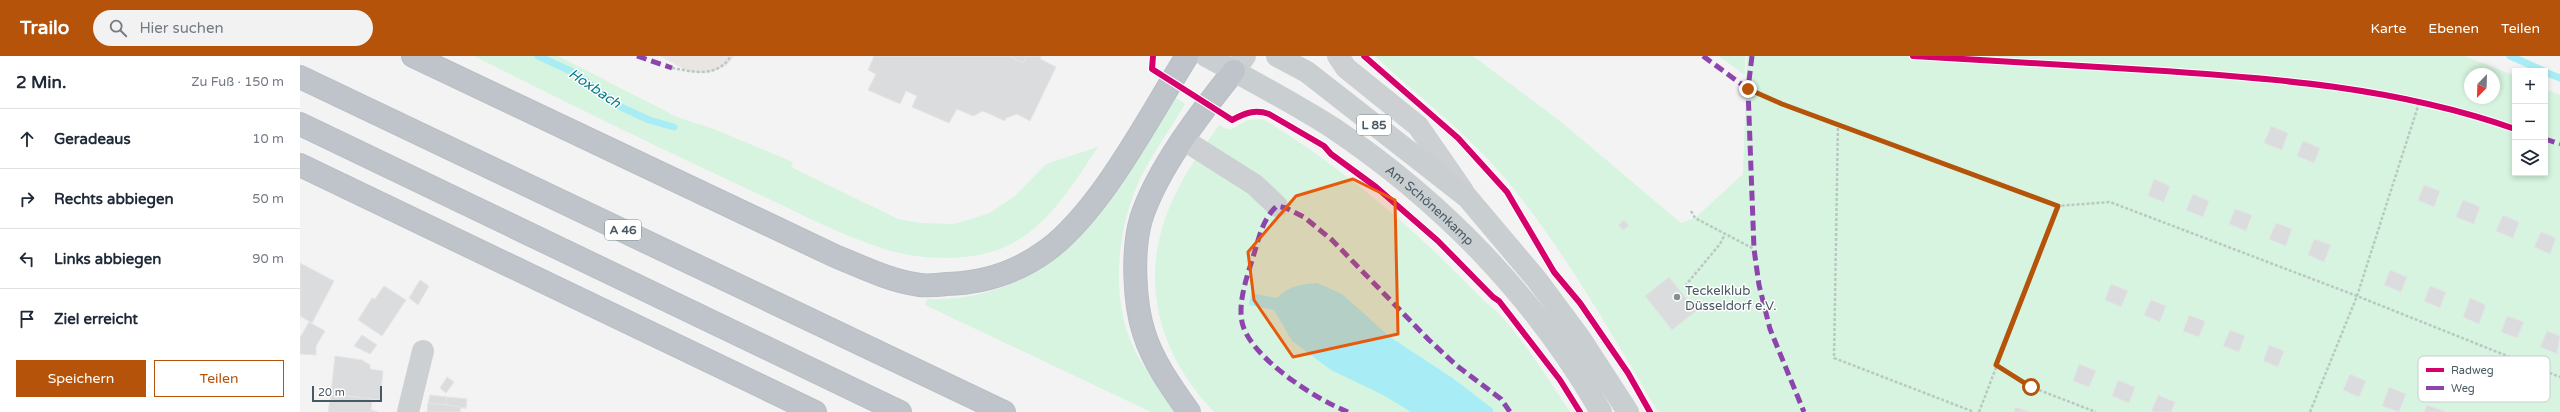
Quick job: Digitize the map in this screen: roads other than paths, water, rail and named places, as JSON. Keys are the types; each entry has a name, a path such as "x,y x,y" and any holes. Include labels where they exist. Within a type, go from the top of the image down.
{"highway":[{"path":"413,56 834,256 879,274 920,285 967,284 997,276 1011,271 1046,251 1090,208 1187,56"},
{"path":"1189,412 1166,379 1144,335 1137,300 1136,253 1141,221 1153,190 1236,61"},
{"name":"A 46","path":"300,77 1004,412"},
{"path":"300,124 900,412"},
{"path":"300,165 815,412"}],"main road":[{"name":"Am Schönenkamp","path":"1206,56 1236,61 1410,186 1460,232 1506,278 1551,334 1601,412"},
{"name":"Am Schönenkamp","path":"1277,56 1307,72 1468,197 1537,280 1580,338 1628,412"}],"street":[{"path":"1338,56 1346,68 1418,126 1468,197"},
{"path":"1184,140 1255,185 1277,206"},
{"path":"408,412 423,351"}],"water":[{"path":"1317,283 1342,294 1390,337 1454,379 1493,409 1493,412 1411,412 1383,395 1331,370 1292,341 1274,310 1249,305 1251,293 1277,298 1295,286"}],"waterway":[{"name":"Hoxbach","path":"538,56 575,73 621,107 649,120 674,127"},
{"name":"Hoxbach","path":"2510,56 2537,68"},
{"name":"Hoxbach","path":"2548,73 2560,78"}],"place":[{"name":"Teckelklub Düsseldorf e.V.","path":"1677,297"}]}
